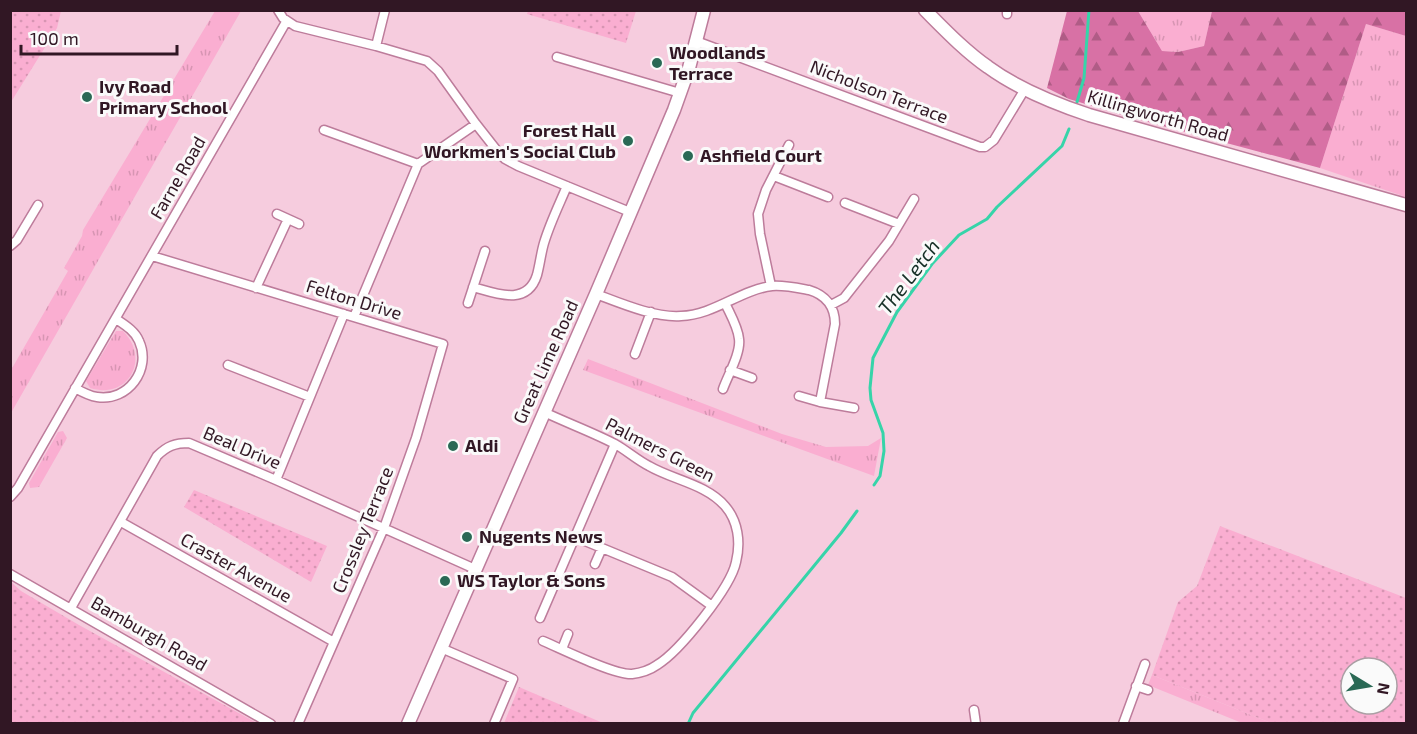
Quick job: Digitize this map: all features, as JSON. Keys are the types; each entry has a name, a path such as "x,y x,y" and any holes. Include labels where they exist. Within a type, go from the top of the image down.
{"main road":[{"name":"Great Lime Road","path":"408,723 596,294 680,93 704,10"},
{"name":"Killingworth Road","path":"925,10 969,52 996,72 1024,89 1062,106 1407,205"}],"street":[{"path":"278,10 286,22 300,28 419,58 432,65 498,152 511,163 630,212"},
{"path":"376,46 385,10"},
{"name":"Farne Road","path":"10,497 18,488 286,22"},
{"name":"Nicholson Terrace","path":"696,41 980,147 985,147 994,140 1024,89"},
{"path":"557,57 680,93"},
{"path":"354,317 418,164 476,124"},
{"path":"324,130 418,164"},
{"path":"771,286 758,214 766,190 789,146"},
{"path":"774,176 828,197"},
{"path":"473,287 502,296 516,295 529,288 536,278 546,236 567,186"},
{"path":"831,305 844,297 889,240 914,199"},
{"path":"845,203 899,224"},
{"path":"10,246 17,240 38,205"},
{"path":"277,214 299,224"},
{"path":"256,288 288,219"},
{"path":"468,303 485,251"},
{"name":"Felton Drive","path":"152,256 443,344"},
{"path":"596,294 651,312 684,316 707,312 752,291 771,286 816,292 831,305 835,318 820,402"},
{"path":"723,389 737,353 739,340 735,324 725,303"},
{"path":"635,354 651,312"},
{"path":"276,480 344,314"},
{"path":"75,388 104,398 121,394 135,382 143,363 142,348 131,330 116,319"},
{"name":"Crossley Terrace","path":"298,723 384,528 417,438 443,344"},
{"path":"228,365 310,398"},
{"path":"730,370 752,378"},
{"path":"799,396 854,408"},
{"name":"Palmers Green","path":"543,641 621,674 642,672 658,665 673,652 712,606 732,574 739,537 731,515 717,498 649,467 615,444 544,412"},
{"name":"Beal Drive","path":"72,608 157,456 166,447 176,443 189,443 475,569"},
{"path":"540,618 615,444"},
{"name":"Craster Avenue","path":"121,522 334,642"},
{"path":"585,541 672,577 712,606"},
{"path":"596,564 602,548"},
{"name":"Bamburgh Road","path":"10,574 271,723"},
{"path":"562,649 568,634"},
{"path":"441,648 513,679 494,723"},
{"path":"1123,723 1144,664"},
{"path":"1136,686 1148,690"},
{"path":"974,710 976,723"}],"green space":[{"path":"11,10 61,11 57,28 11,102"},
{"path":"528,10 636,11 626,43 527,14"},
{"path":"215,11 241,11 11,413 11,370 68,271 64,268 83,230"},
{"path":"1067,11 1138,11 1162,51 1178,52 1204,46 1212,11 1406,11 1406,36 1366,24 1320,168 1122,115 1069,99 1047,88"},
{"path":"1138,11 1212,11 1204,46 1178,52 1162,51"},
{"path":"1366,24 1406,36 1406,197 1320,168"},
{"path":"116,331 123,331 135,353 135,365 131,374 125,383 115,388 103,390 90,388 86,381"},
{"path":"588,359 782,434 826,447 868,446 881,438 874,476 583,370"},
{"path":"63,431 67,438 39,487 30,488 29,483 58,432"},
{"path":"194,490 327,546 311,582 184,507"},
{"path":"1220,526 1406,598 1406,723 1271,723 1152,675 1178,602 1197,586"},
{"path":"10,581 21,591 79,625 257,723 11,723"},
{"path":"1152,675 1271,723 1242,723 1148,685"},
{"path":"519,687 603,723 504,723"}],"waterway":[{"name":"The Letch","path":"1077,102 1084,78 1089,10"},
{"name":"The Letch","path":"874,485 880,476 884,451 883,433 871,400 873,358 897,312 932,264 959,235 987,219 1062,146 1069,129"},
{"name":"The Letch","path":"688,724 693,713 857,511"}],"place":[{"name":"Woodlands Terrace","path":"657,63"},
{"name":"Ivy Road Primary School","path":"87,97"},
{"name":"Forest Hall Workmen's Social Club","path":"628,141"},
{"name":"Ashfield Court","path":"688,156"},
{"name":"Aldi","path":"453,446"},
{"name":"Nugents News","path":"467,537"},
{"name":"WS Taylor & Sons","path":"445,581"}]}
